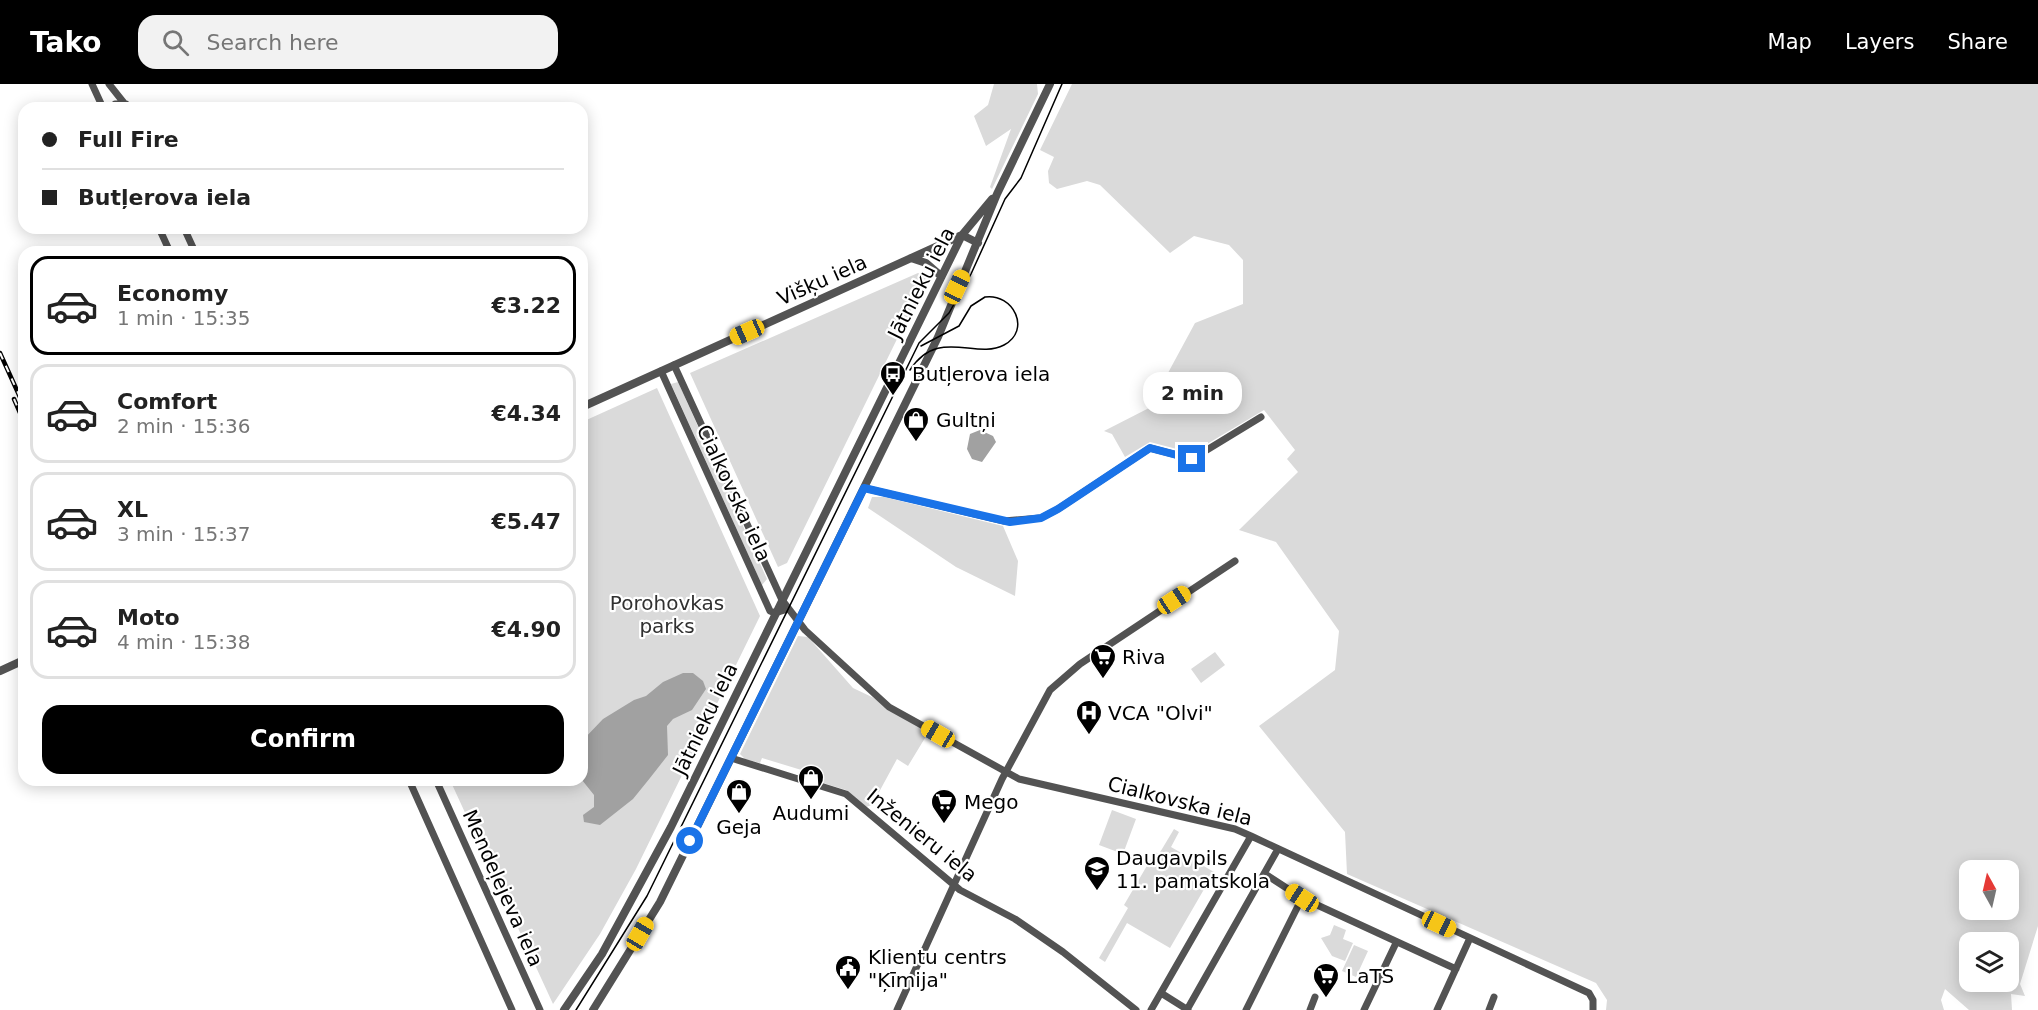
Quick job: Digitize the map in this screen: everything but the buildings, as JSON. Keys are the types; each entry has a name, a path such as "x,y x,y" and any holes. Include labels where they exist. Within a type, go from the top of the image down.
{"street":[{"path":"92,84 100,102"},
{"path":"109,84 124,102"},
{"path":"997,195 1050,84"},
{"name":"Jātnieku iela","path":"564,1010 632,902 962,235 997,195"},
{"name":"Jātnieku iela","path":"593,1010 660,902 938,337 950,301 978,243 997,195"},
{"path":"962,235 978,243"},
{"name":"Višķu iela","path":"588,404 962,235"},
{"path":"911,258 926,262 941,276"},
{"name":"Cialkovska iela","path":"674,365 782,600 798,622 889,708 1019,779 1235,830 1251,836 1589,993 1593,1000 1593,1010"},
{"name":"Cialkovska iela","path":"661,371 770,611 775,613"},
{"path":"864,488 1010,522 1041,518 1150,448 1192,459 1261,417"},
{"path":"897,1010 1006,772 1050,690 1080,664 1235,561"},
{"path":"775,613 788,609"},
{"path":"0,671 18,663"},
{"name":"Inženieru iela","path":"731,758 846,794 960,890 1014,919 1053,945 1136,1010"},
{"path":"412,786 512,1010"},
{"name":"Mendeļejeva iela","path":"439,786 540,1010"},
{"path":"1151,1010 1251,836"},
{"path":"1161,993 1188,1009 1278,849"},
{"path":"1265,874 1302,898 1456,969"},
{"path":"1246,1010 1302,898"},
{"path":"1437,1010 1470,938"},
{"path":"1364,1010 1396,943"},
{"path":"1306,1010 1315,997"},
{"path":"1489,1010 1494,997"}],"green space":[{"path":"994,84 1037,84 1038,94 992,189 990,187 1011,129 986,146 974,116 988,105"},
{"path":"1072,84 2038,84 2038,926 2020,984 2025,996 2011,994 2012,1010 1969,1010 1945,989 1941,1000 1944,1010 1606,1010 1607,1000 1596,983 1347,874 1345,832 1259,726 1335,670 1339,631 1276,542 1239,530 1298,472 1287,459 1295,450 1264,410 1192,453 1150,442 1125,457 1112,434 1104,431 1149,408 1195,323 1243,304 1243,260 1229,245 1194,236 1170,253 1100,185 1087,181 1057,189 1049,183 1048,171 1054,157 1040,150"},
{"path":"918,273 927,278 787,563 778,567 690,373"},
{"path":"678,382 767,579 762,585 671,384"},
{"name":"Porohovkas parks","path":"657,388 760,616 636,869 600,934 553,1004 453,786 588,786 588,419"},
{"path":"872,497 884,497 1003,526 1018,561 1015,596 956,567 868,508"},
{"path":"798,636 808,637 853,688 874,698 928,733 908,766 897,759 872,805 866,807 846,790 807,778 808,772 762,758 760,763 745,759 740,754"},
{"path":"1215,652 1225,665 1201,683 1191,669"},
{"path":"1112,810 1136,819 1123,854 1099,845"},
{"path":"1174,829 1179,832 1171,847 1214,872 1170,948 1127,923 1105,962 1099,958 1128,908 1124,905 1155,852 1159,854"},
{"path":"1334,925 1346,930 1343,939 1353,943 1345,961 1332,956 1321,938 1330,935"},
{"path":"1354,945 1368,951 1356,977 1342,971"}],"shaded area":[{"path":"980,430 993,436 996,442 982,462 972,459 967,449 970,434"},
{"path":"683,673 693,673 703,681 706,689 692,710 673,719 667,726 668,755 633,799 600,825 584,822 583,815 594,807 594,795 587,786 588,735 603,719 634,700 646,696 663,682"}],"tram line":[{"path":"576,1010 647,896 919,343 949,313 971,274 1005,199 1021,178 1062,84"},
{"path":"910,370 921,357 932,350 944,347 993,349 1004,345 1017,331 1016,314 1004,301 995,297 985,297 971,306 959,326 921,346"}],"railway":[{"path":"0,353 18,393"},
{"path":"14,399 18,408"}],"place":[{"name":"Butļerova iela","path":"893,397"},
{"name":"Gultņi","path":"916,443"},
{"name":"Riva","path":"1103,680"},
{"name":"VCA \"Olvi\"","path":"1089,736"},
{"name":"Audumi","path":"811,801"},
{"name":"Geja","path":"739,815"},
{"name":"Mego","path":"944,825"},
{"name":"Daugavpils 11. pamatskola","path":"1097,892"},
{"name":"Klientu centrs \"Ķīmija\"","path":"848,991"},
{"name":"LaTS","path":"1326,999"}],"route":[{"path":"690,841 864,488 1010,522 1049,516 1123,464 1150,448 1192,459"}]}
